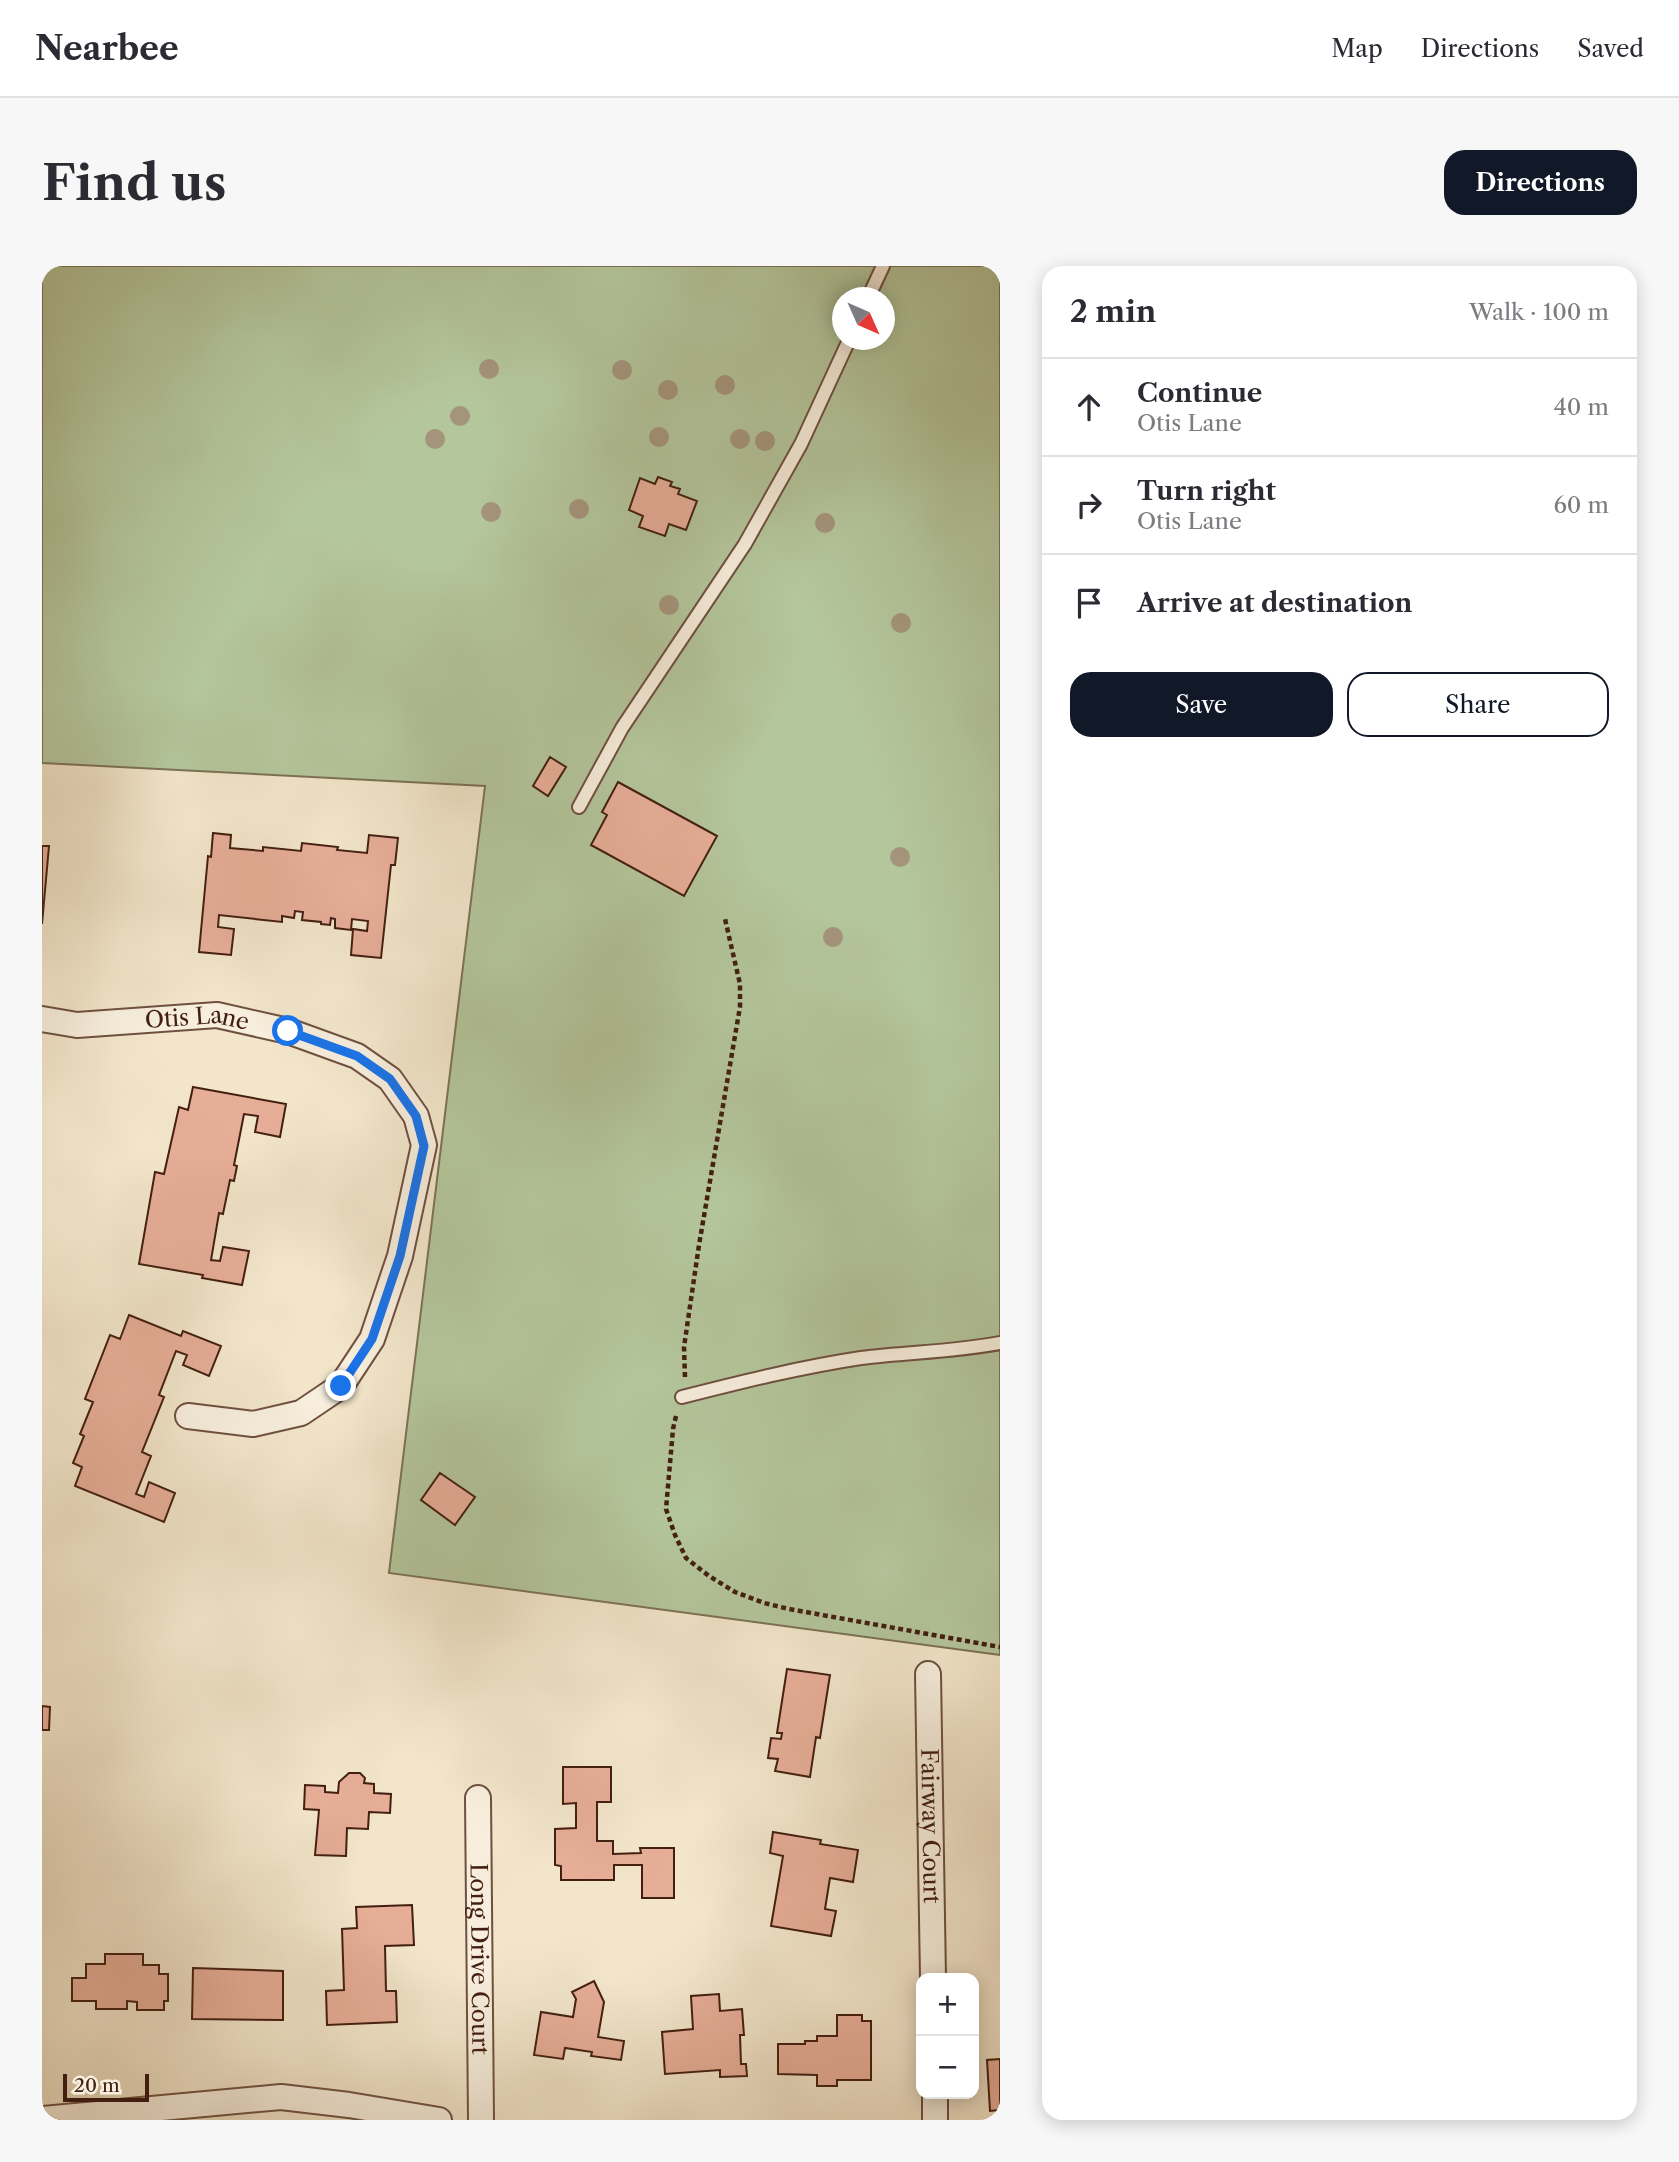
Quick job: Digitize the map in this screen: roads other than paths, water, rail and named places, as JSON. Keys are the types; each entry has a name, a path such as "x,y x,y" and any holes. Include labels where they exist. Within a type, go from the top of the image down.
{"street":[{"name":"Otis Lane","path":"42,1019 77,1025 217,1015 288,1031 357,1056 390,1079 416,1116 424,1146 400,1256 372,1339 341,1386 301,1413 253,1424 188,1416"},
{"name":"Fairway Court","path":"928,1674 933,1973"},
{"name":"Long Drive Court","path":"478,1798 481,2120"},
{"path":"42,2119 281,2097 439,2120"},
{"path":"935,2099 935,2120"}],"lane":[{"path":"873,287 883,266"},
{"path":"579,807 622,728 745,544 801,444 844,350"},
{"path":"682,1397 861,1359 967,1349 1000,1343"}]}
